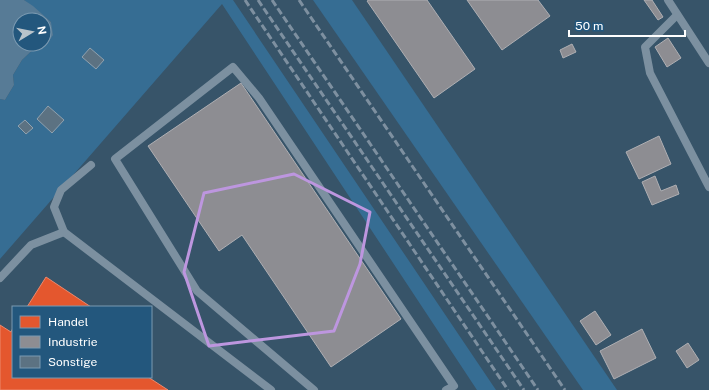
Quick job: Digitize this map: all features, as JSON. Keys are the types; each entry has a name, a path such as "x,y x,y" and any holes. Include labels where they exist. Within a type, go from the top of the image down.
{"lane":[{"path":"668,0 709,63"},
{"path":"677,15 645,47 650,73 709,187"},
{"path":"314,390 197,291 115,159 233,67 259,98 454,386 446,390"},
{"path":"91,166 60,190 54,207 64,232 271,390"},
{"path":"0,278 31,245 64,232"}],"highlighted area":[{"path":"294,174 370,212 360,264 334,331 209,346 184,272 204,193"}],"shaded area":[{"path":"0,0 24,0 40,12 12,12 12,52 30,52 22,60 13,75 14,85 5,100 0,99"},
{"path":"24,0 233,0 496,390 477,390 222,4 0,259 0,99 5,100 14,85 13,75 22,60 30,52 52,52 52,12 39,12"},
{"path":"313,0 352,0 617,390 583,390"}],"building: Handel":[{"path":"46,277 90,306 28,306"},
{"path":"0,325 11,332 12,330 12,378 150,378 168,390 0,390"}],"building: Industrie":[{"path":"427,0 475,69 434,98 367,1"},
{"path":"467,0 538,0 550,16 502,50"},
{"path":"644,0 652,0 663,17 658,20"},
{"path":"668,38 681,58 667,67 655,47"},
{"path":"572,44 576,52 563,58 560,50"},
{"path":"241,83 401,319 331,367 242,235 219,251 148,146"},
{"path":"659,136 671,164 639,179 626,152"},
{"path":"655,176 661,191 676,185 679,194 652,205 642,182"},
{"path":"595,311 611,335 596,345 580,321"},
{"path":"642,329 656,358 614,379 600,351"},
{"path":"688,343 699,360 687,368 676,351"}],"building: Sonstige":[{"path":"90,48 104,60 96,69 82,57"},
{"path":"48,106 64,120 52,133 37,119"},
{"path":"25,120 33,128 26,134 18,126"}],"railway":[{"path":"245,0 508,390"},
{"path":"258,0 524,390"},
{"path":"272,0 538,390"},
{"path":"299,0 565,390"}]}
